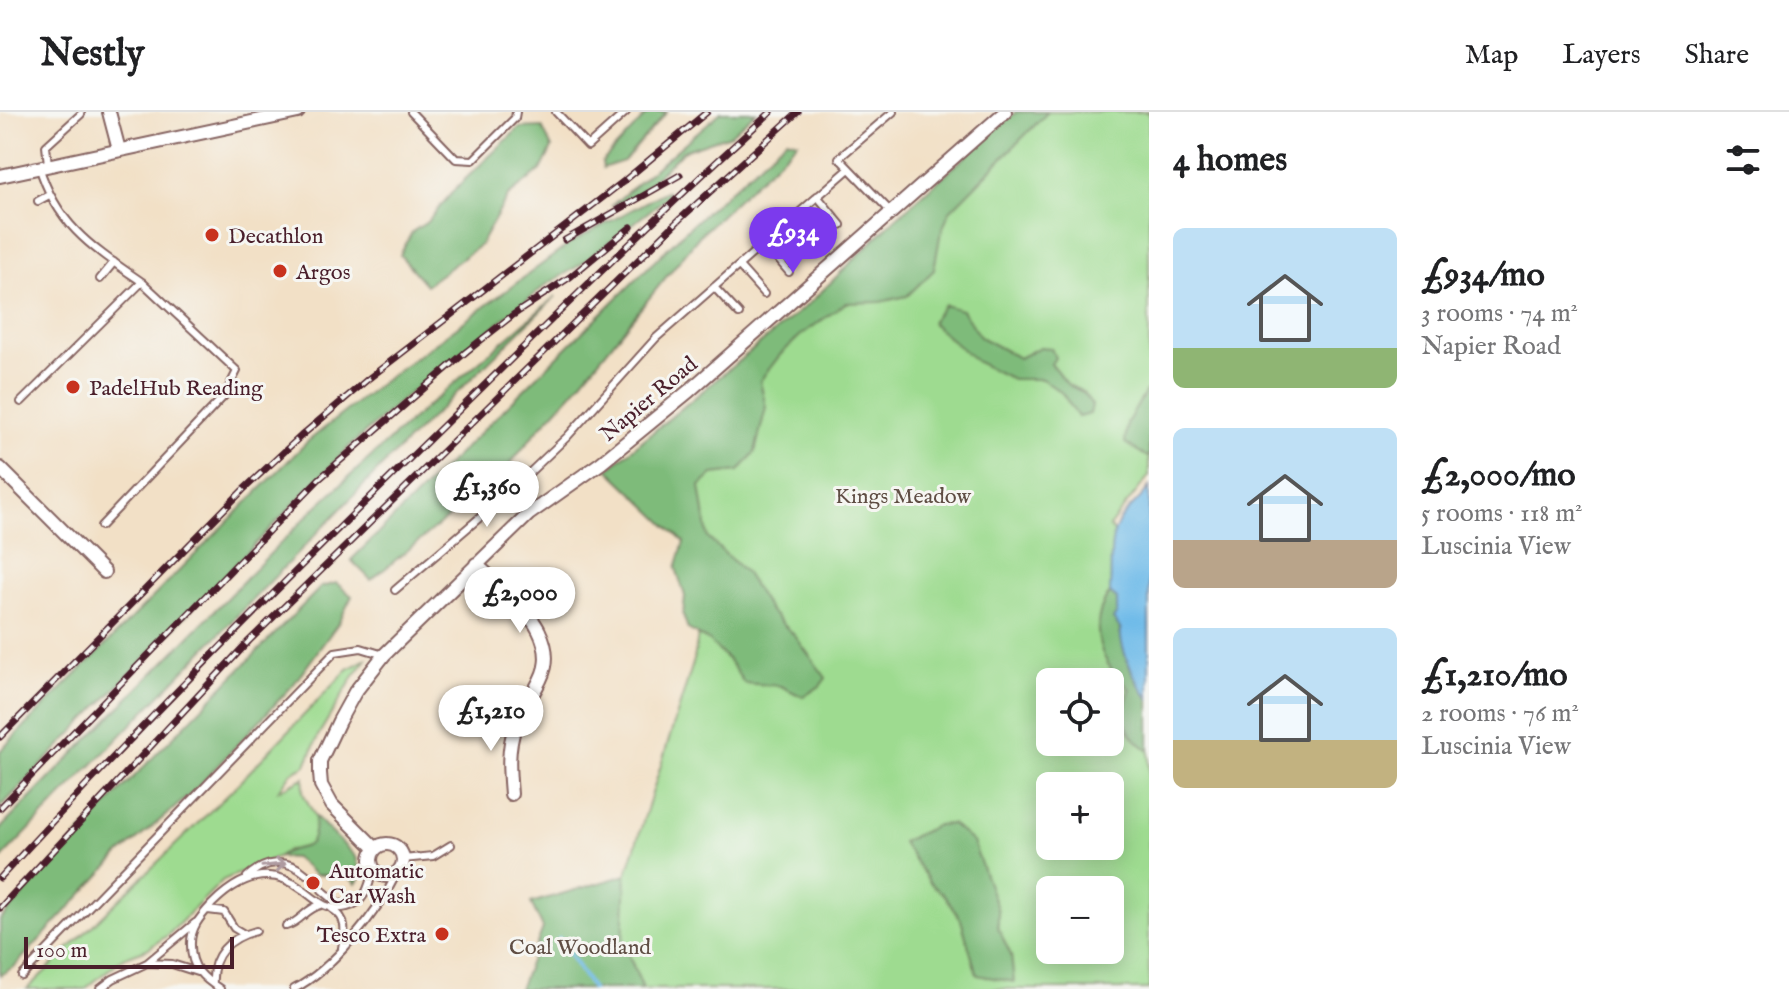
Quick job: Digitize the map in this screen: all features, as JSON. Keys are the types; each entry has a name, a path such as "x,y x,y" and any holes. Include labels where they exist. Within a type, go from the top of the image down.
{"street":[{"path":"109,112 119,150"},
{"path":"0,176 268,115 298,112"},
{"name":"Napier Road","path":"375,848 325,795 320,761 355,692 384,655 529,514 601,463 689,391 1005,112"},
{"path":"0,468 104,572"},
{"path":"476,564 539,629 546,650 544,673 519,718 509,749 511,794"},
{"path":"384,844 400,850 403,859 397,873 387,876 373,870 370,861 375,848 384,844"}],"lane":[{"path":"411,112 456,159 473,160 515,118 516,112"},
{"path":"556,112 588,146 626,112"},
{"path":"891,212 839,158 893,112"},
{"path":"81,114 46,146 44,165 49,195 65,221 142,282 237,371 225,395 101,526"},
{"path":"395,590 557,447 656,338 849,169"},
{"path":"38,201 49,195"},
{"path":"817,196 841,225"},
{"path":"788,222 813,251"},
{"path":"764,243 789,272"},
{"path":"100,279 114,262"},
{"path":"739,266 764,294"},
{"path":"21,402 142,282"},
{"path":"714,287 739,314"},
{"path":"22,976 335,652 361,648 384,655"},
{"path":"403,859 433,856 451,845"},
{"path":"100,989 113,979 147,963 196,922 231,887 260,867 278,863 296,867 306,874"},
{"path":"286,926 297,922 312,907 349,907 365,895 373,870"},
{"path":"294,989 315,975 342,948 379,906 397,873"},
{"path":"244,879 271,876 289,881 341,916 344,923 342,948"},
{"path":"322,890 349,907"},
{"path":"205,911 222,911 234,928 244,934"},
{"path":"196,922 190,947 197,972"},
{"path":"217,987 212,974 219,954 233,940 256,931"},
{"path":"147,963 172,964 197,972 217,987"}],"green space":[{"path":"649,112 667,112 624,161 603,168 602,162"},
{"path":"721,112 756,112 730,135 683,151 636,196 611,206"},
{"name":"Kings Meadow","path":"1016,112 1149,112 1149,476 1109,527 1114,532 1111,580 1141,689 1149,698 1149,989 643,989 624,944 567,918 626,876 694,660 709,566 608,469 812,301 896,218"},
{"path":"1016,112 1048,112 949,212 940,236 934,270 907,296 880,302 846,303 801,335 760,381 766,407 755,452 739,471 713,474 700,486 708,538 745,572 769,610 795,636 826,678 803,697 781,686 744,683 730,662 709,641 688,629 683,615 685,596 676,568 684,542 608,469 812,301 896,218"},
{"path":"542,127 552,148 541,170 508,196 480,245 426,285 400,255 412,232 427,222 456,188 519,128"},
{"path":"787,139 798,142 700,235 574,391 502,474 371,580 351,560 684,232"},
{"path":"666,191 670,195 580,265 546,285 405,397 349,447 0,808 0,751 307,442 377,386 572,242"},
{"path":"556,296 392,456 0,860 0,829 316,507 417,415"},
{"path":"944,305 962,310 980,337 1019,358 1040,347 1051,348 1055,358 1051,364 1068,385 1083,392 1092,405 1090,414 1078,417 1062,393 1042,379 1012,379 977,362 931,322"},
{"path":"1149,386 1149,458 1125,443 1127,423"},
{"path":"336,583 352,596 339,622 293,685 191,794 119,855 15,966 0,975 0,920 118,793 321,587"},
{"path":"1110,593 1117,599 1121,639 1129,664 1149,698 1149,751 1134,738 1126,724 1125,709 1130,690 1124,683 1124,668 1111,668 1102,653 1098,622"},
{"path":"368,658 319,734 306,765 291,773 279,790 304,778 303,793 315,816 315,832 310,844 304,849 288,850 223,880 168,935 147,949 123,958 85,989 27,989 231,791 348,669"},
{"path":"315,816 356,857 361,876 356,884 347,875 315,875 295,858 277,857 310,843"},
{"path":"952,824 973,842 998,911 998,928 1011,955 1014,982 977,975 961,920 902,842 937,825"},
{"name":"Coal Woodland","path":"626,875 623,942 643,989 519,989 543,928 531,903"}],"water":[{"path":"1149,487 1149,698 1125,655 1121,629 1113,619 1117,613 1117,599 1110,589 1116,528"}],"waterway":[{"path":"559,938 592,989"}],"railway":[{"path":"0,737 243,490 301,436 368,379 624,181 707,112"},
{"path":"0,878 163,705 331,536 606,267 771,112"},
{"path":"0,908 249,641 680,219 798,112"},
{"path":"565,240 680,175"},
{"path":"0,808 319,479 467,351 570,277 631,227"}],"place":[{"name":"Decathlon","path":"212,235"},
{"name":"Argos","path":"280,271"},
{"name":"PadelHub Reading","path":"73,387"},
{"name":"Automatic Car Wash","path":"313,883"},
{"name":"Tesco Extra","path":"442,934"}]}
